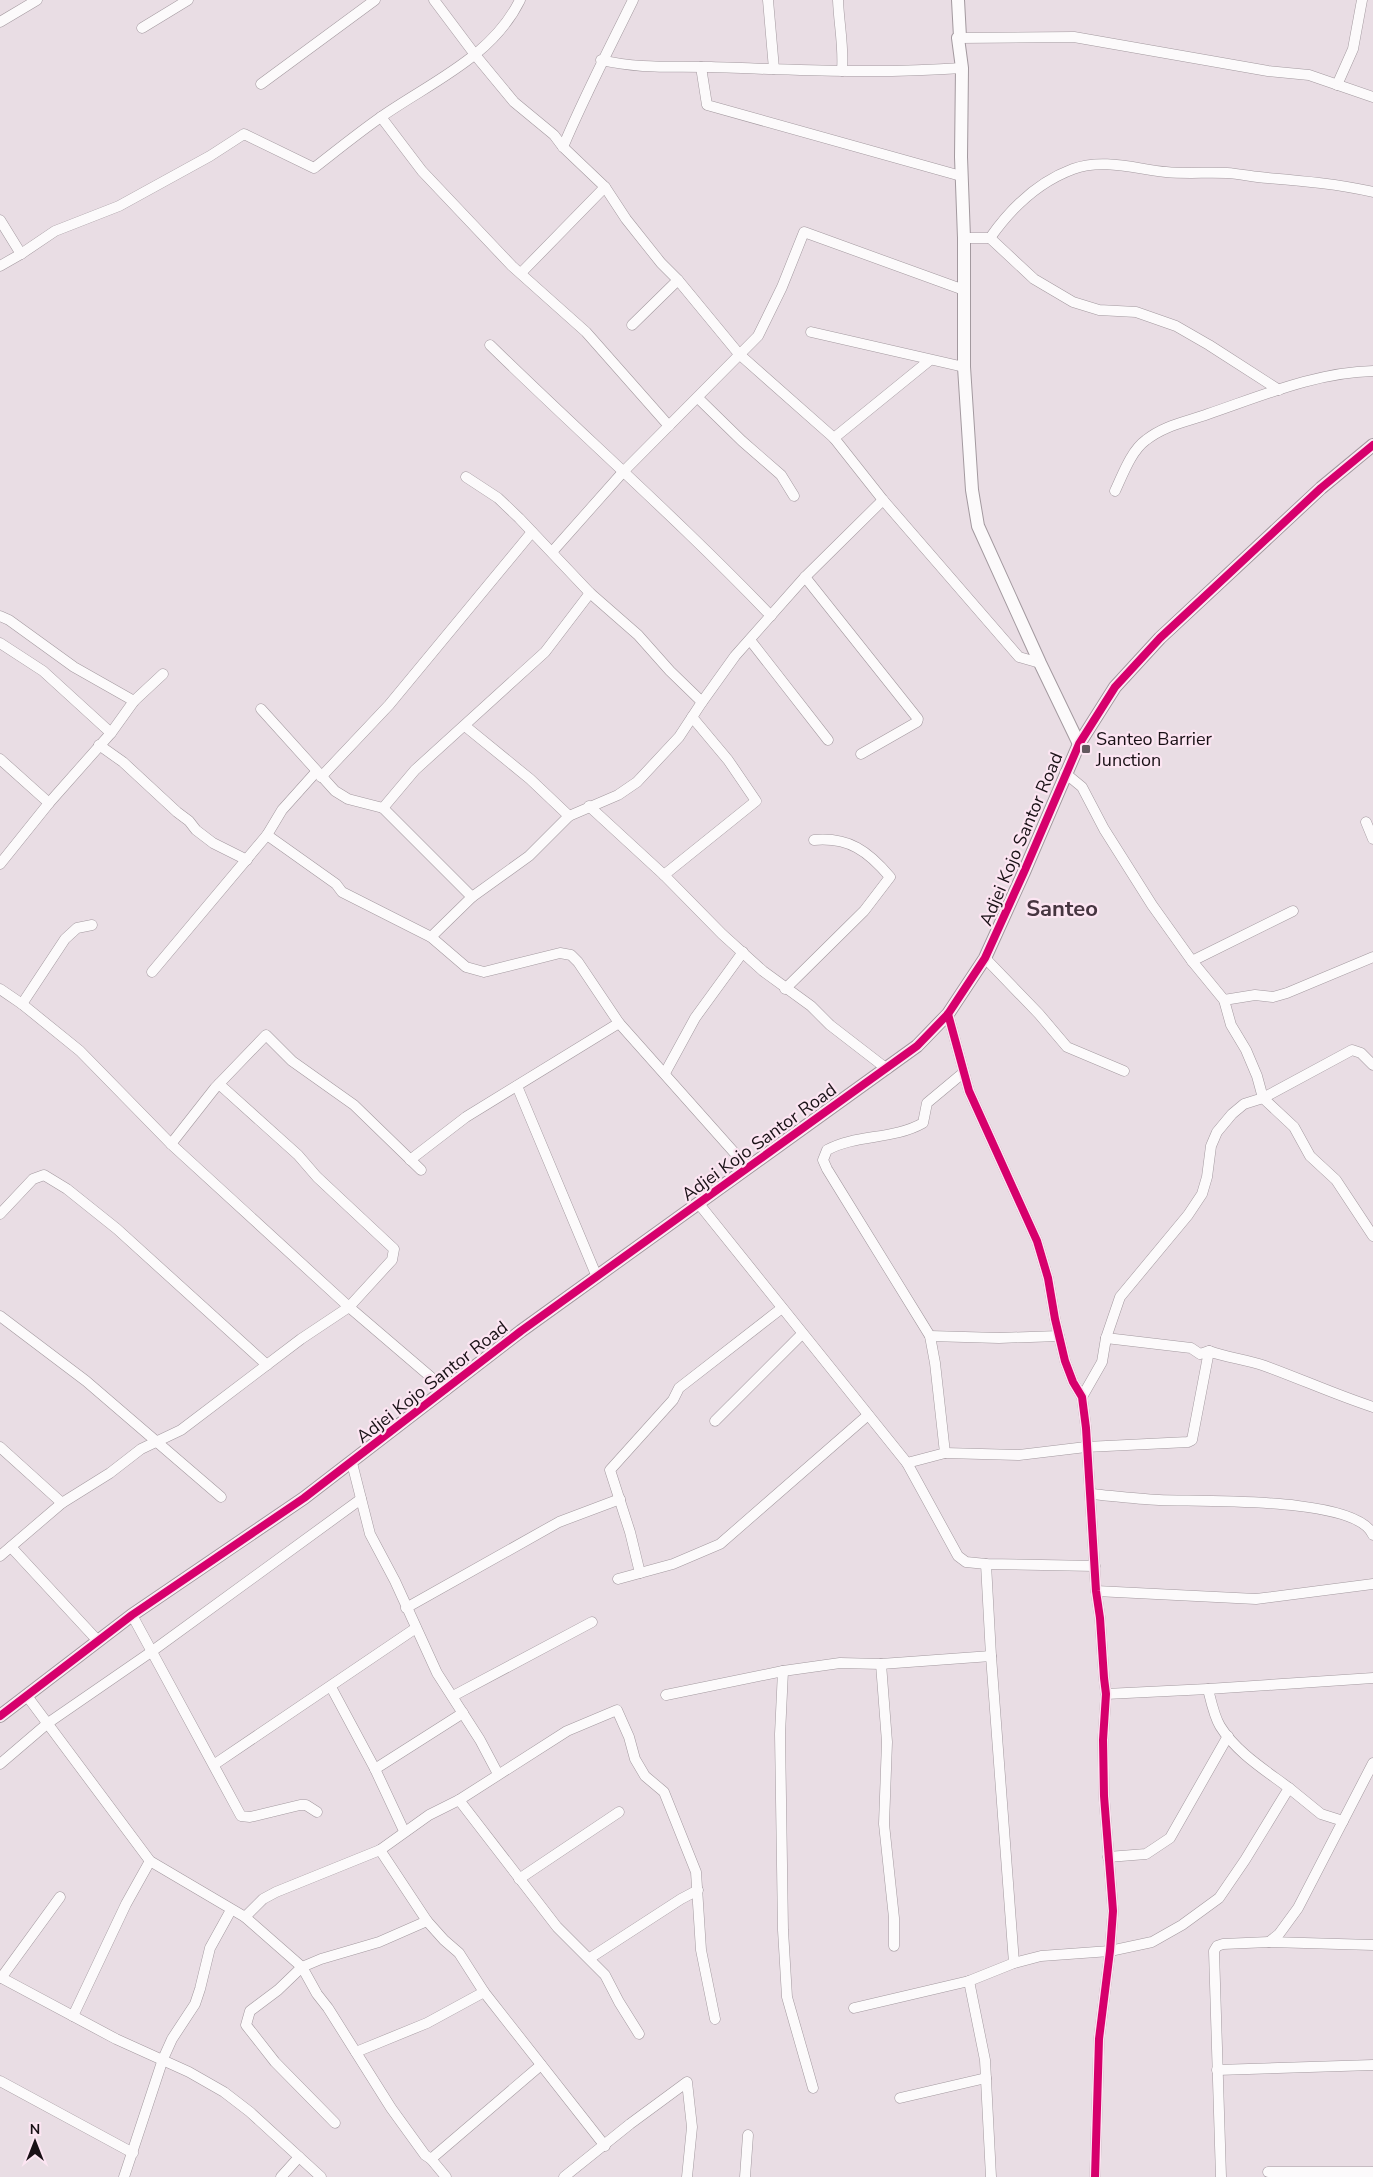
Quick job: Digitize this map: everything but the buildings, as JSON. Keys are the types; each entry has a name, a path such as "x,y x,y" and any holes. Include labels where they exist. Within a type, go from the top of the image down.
{"street":[{"path":"0,22 37,0"},
{"path":"142,28 188,0"},
{"path":"261,84 375,0"},
{"path":"434,0 476,56 514,102 554,135 562,147 604,187 661,264 678,280 739,354 834,438 883,500 1019,657 1040,663"},
{"path":"0,266 55,231 119,206 210,156 244,134 314,168 381,117 476,56 513,14 520,0"},
{"path":"562,147 594,81 601,60 633,0"},
{"path":"768,0 774,69"},
{"path":"838,0 840,36 844,48 842,71"},
{"path":"958,0 960,37 958,38 962,68 961,176 964,238 964,367 972,490 978,526 1079,744"},
{"path":"1337,85 1353,49 1362,0"},
{"path":"958,38 1074,37 1268,71 1309,75 1373,97"},
{"path":"601,60 642,68 701,67 842,71 922,71 962,68"},
{"path":"701,67 707,105 961,176"},
{"path":"381,117 422,171 521,272 586,332 669,426"},
{"path":"990,238 999,225 1034,189 1073,169 1094,164 1166,172 1227,173 1350,186 1373,192"},
{"path":"521,272 604,187"},
{"path":"0,220 21,254"},
{"path":"552,552 623,472 758,336 782,287 804,232 964,290"},
{"path":"964,238 990,238 1034,279 1073,302 1099,310 1136,312 1176,326 1279,390"},
{"path":"632,325 678,280"},
{"path":"812,332 964,367"},
{"path":"490,345 708,550 771,616"},
{"path":"834,438 930,360"},
{"path":"1115,492 1128,463 1145,440 1176,422 1202,416 1279,390 1349,372 1373,371"},
{"path":"698,398 742,442 781,475 794,496"},
{"name":"Adjei Kojo Santor Road","path":"0,1716 132,1615 304,1498 521,1331 917,1046 948,1014 985,958 1024,872 1065,773 1079,744 1115,686 1160,638 1321,488 1373,445"},
{"path":"466,477 498,498 590,593 638,635 670,671 702,702"},
{"path":"431,937 472,897 529,856 569,816 618,795 637,782 679,737 702,702 750,640 805,577 883,500"},
{"path":"152,972 268,835 282,810 389,705 532,532"},
{"path":"805,577 918,719 918,722 861,754"},
{"path":"383,808 410,776 545,652 590,593"},
{"path":"0,616 9,620 74,667 134,701"},
{"path":"750,640 828,740"},
{"path":"0,642 43,671 110,733"},
{"path":"0,864 110,733 134,701 163,674"},
{"path":"261,709 335,791 348,799 383,808 472,897"},
{"path":"664,875 756,801 728,760 692,717"},
{"path":"465,726 530,779 569,816"},
{"path":"98,745 123,762 213,844 247,860"},
{"path":"0,759 49,804"},
{"path":"1065,773 1082,786 1104,829 1152,905 1192,961 1224,1000 1231,1025 1246,1050 1257,1076 1263,1098 1294,1128 1310,1156 1336,1180 1373,1236"},
{"path":"590,806 664,875 722,934 786,988 812,1006 830,1025 887,1069"},
{"path":"1366,822 1373,839"},
{"path":"268,835 336,884 342,892 431,937 466,967 484,972 560,953 571,955 578,962 619,1023 748,1168"},
{"path":"786,988 864,912 890,876 865,851 845,842 829,839 814,840"},
{"path":"1192,961 1293,912"},
{"path":"22,1004 65,939 77,928 92,925"},
{"path":"665,1073 695,1018 743,952"},
{"path":"985,958 1039,1014 1067,1047 1124,1071"},
{"path":"1224,1000 1255,996 1273,997 1373,958"},
{"path":"0,989 22,1004 80,1051 171,1144 349,1308 446,1390"},
{"path":"948,1014 963,1072 999,1161 1037,1241 1048,1278 1059,1336 1070,1375 1082,1398 1096,1592 1106,1694 1103,1740 1108,1857 1113,1912 1099,2039 1095,2177"},
{"path":"410,1160 466,1118 619,1023"},
{"path":"171,1144 219,1084 266,1035 292,1061 354,1106 422,1170"},
{"path":"1082,1398 1102,1362 1106,1338 1120,1297 1188,1215 1202,1194 1208,1177 1211,1146 1217,1132 1232,1114 1244,1104 1263,1098 1352,1050 1361,1053 1373,1065"},
{"path":"945,1453 935,1362 930,1336 826,1169 823,1160 826,1150 838,1144 909,1131 922,1123 927,1103 963,1072"},
{"path":"0,1556 62,1503 110,1473 141,1449 181,1430 301,1339 349,1308 392,1260 394,1249 317,1177 298,1155 219,1084"},
{"path":"517,1086 597,1277"},
{"path":"0,1214 33,1179 44,1175 67,1189 117,1229 267,1365"},
{"path":"699,1204 906,1463 958,1556 966,1562 986,1564 1095,1566"},
{"path":"640,1573 630,1532 610,1470 674,1400 678,1388 782,1308"},
{"path":"0,1316 86,1381 222,1497"},
{"path":"715,1421 802,1334"},
{"path":"930,1336 999,1338 1059,1336"},
{"path":"1106,1338 1185,1347 1200,1354 1209,1351 1222,1356 1234,1356 1373,1407"},
{"path":"906,1463 945,1453 1019,1455 1086,1447 1188,1442 1192,1440 1209,1351"},
{"path":"618,1579 674,1564 720,1544 868,1415"},
{"path":"0,1447 62,1503"},
{"path":"352,1462 370,1534 395,1581 437,1673 454,1696 498,1774"},
{"path":"1090,1494 1159,1500 1274,1502 1347,1515 1370,1528 1373,1535"},
{"path":"0,1764 48,1723 151,1652 361,1499"},
{"path":"406,1608 559,1522 620,1499"},
{"path":"11,1547 98,1641"},
{"path":"986,1564 1014,1963"},
{"path":"1096,1592 1256,1599 1373,1584"},
{"path":"132,1615 214,1764 240,1816 250,1817 300,1804 306,1805 317,1812"},
{"path":"454,1696 592,1622"},
{"path":"214,1764 416,1628"},
{"path":"666,1695 783,1671 840,1663 881,1664 991,1656"},
{"path":"881,1664 887,1742 884,1824 894,1918 894,1946"},
{"path":"783,1671 780,1734 783,1930 787,1997 813,2088"},
{"path":"1106,1694 1373,1678"},
{"path":"332,1686 375,1769 404,1832"},
{"path":"1208,1689 1219,1725 1255,1763 1321,1814 1343,1821"},
{"path":"27,1696 150,1860 231,1910 245,1916 302,1966 317,1994 328,2008 411,2137 446,2177"},
{"path":"245,1916 262,1899 276,1892 380,1850 429,1814 459,1800 567,1731 616,1710 629,1737 635,1759 645,1776 664,1792 696,1872 700,1950 715,2019"},
{"path":"375,1769 463,1713"},
{"path":"1108,1857 1146,1854 1170,1838 1228,1736"},
{"path":"1269,1942 1279,1934 1298,1908 1373,1763"},
{"path":"854,2008 970,1981 1014,1963 1052,1954 1110,1951 1152,1942 1182,1925 1219,1898 1245,1860 1289,1788"},
{"path":"459,1800 557,1927 590,1958 604,1975 639,2034"},
{"path":"519,1879 619,1812"},
{"path":"380,1850 427,1921 459,1953 484,1992 605,2146"},
{"path":"73,2016 126,1904 150,1860"},
{"path":"590,1958 698,1890"},
{"path":"60,1897 0,1978 116,2039 162,2059 224,2092 250,2112 321,2177"},
{"path":"124,2177 162,2059 194,2004 200,1990 210,1948 231,1910"},
{"path":"335,2123 275,2062 246,2025 250,2011 278,1990 302,1966 328,1956 371,1945 427,1921"},
{"path":"1221,2177 1216,2070 1214,1951 1217,1946 1223,1944 1269,1942 1373,1944"},
{"path":"970,1981 985,2060 991,2177"},
{"path":"356,2052 426,2023 484,1992"},
{"path":"431,2159 541,2065"},
{"path":"1216,2070 1373,2065"},
{"path":"900,2098 986,2078"},
{"path":"0,2081 133,2153"},
{"path":"564,2177 605,2146 630,2124 687,2082 692,2127 687,2177"},
{"path":"745,2177 748,2135"},
{"path":"281,2177 299,2156"},
{"path":"1268,2172 1373,2172"}],"cycle path":[{"path":"0,1716 132,1615 304,1498 521,1331 917,1046 948,1014 985,958 1079,744 1115,687 1160,638 1321,488 1373,445"},
{"path":"948,1014 969,1091 1037,1241 1048,1278 1065,1361 1073,1382 1082,1397 1086,1428 1096,1591 1106,1694 1103,1740 1104,1796 1113,1911 1099,2039 1095,2177"}],"place":[{"name":"Santeo Barrier Junction","path":"1086,749"}],"district":[{"name":"Santeo","path":"1062,909"}]}
